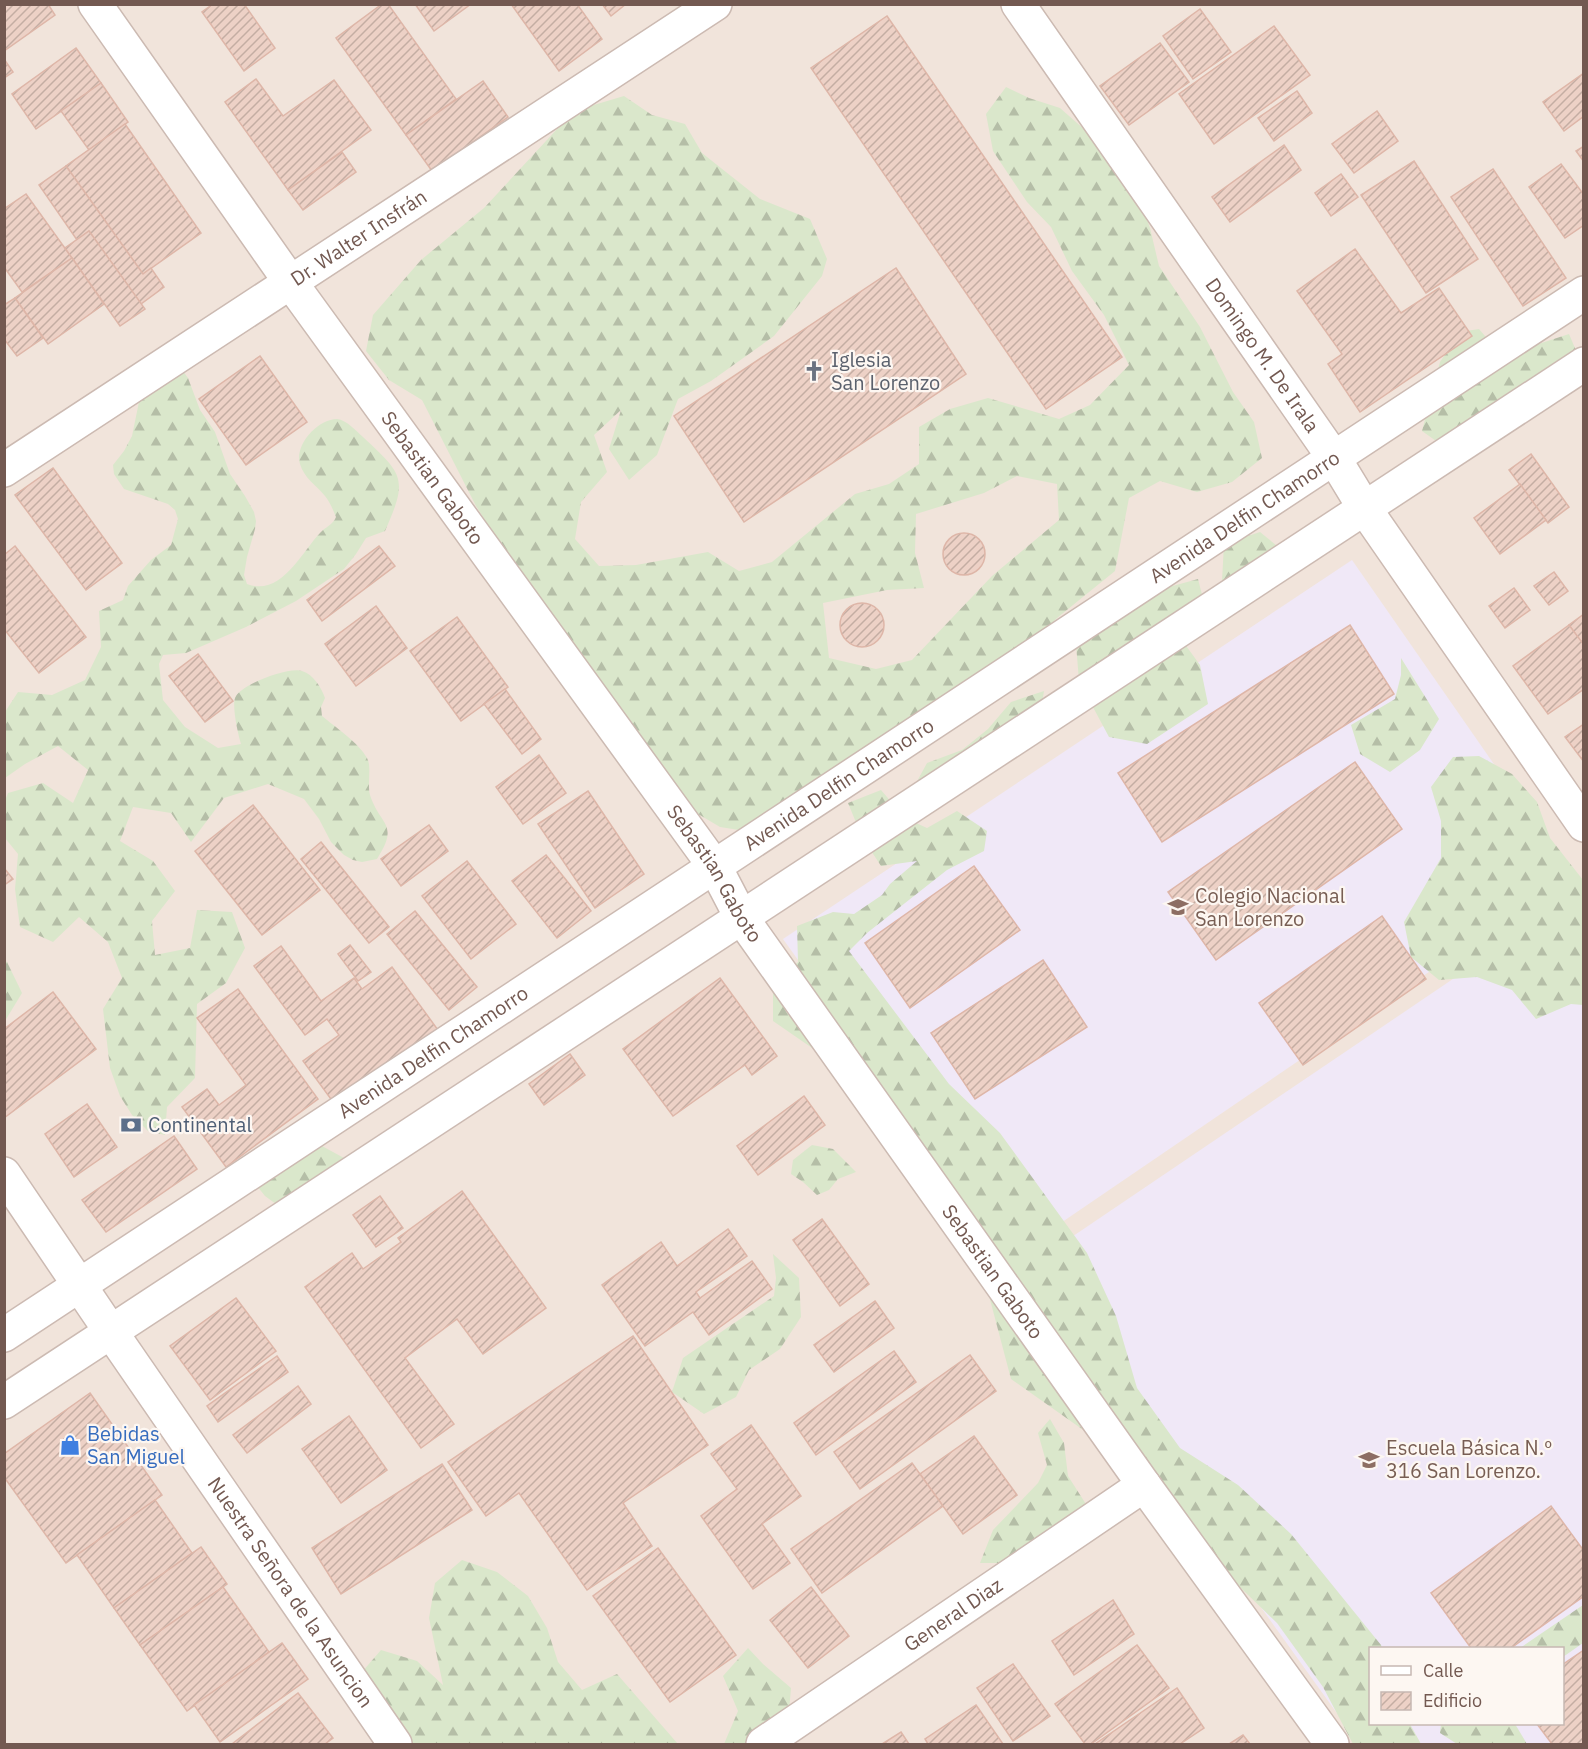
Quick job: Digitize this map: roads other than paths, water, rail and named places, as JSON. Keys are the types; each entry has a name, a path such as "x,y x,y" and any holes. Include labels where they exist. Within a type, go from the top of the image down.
{"street":[{"name":"Sebastian Gaboto","path":"95,4 291,283 715,867 741,917 1144,1485 1332,1744"},
{"name":"Dr. Walter Insfrán","path":"4,470 715,4"},
{"name":"Domingo M. De Irala","path":"1018,4 1334,458 1365,509 1584,825"},
{"name":"Avenida Delfin Chamorro","path":"4,1335 1584,293"},
{"path":"4,1402 1584,364"},
{"name":"Nuestra Señora de la Asuncion","path":"4,1174 395,1744"},
{"name":"General Diaz","path":"763,1744 1144,1485"}],"place":[{"name":"Iglesia San Lorenzo","path":"814,371"},
{"name":"Colegio Nacional San Lorenzo","path":"1178,907"},
{"name":"Continental","path":"131,1125"},
{"name":"Bebidas San Miguel","path":"70,1445"},
{"name":"Escuela Básica N.º 316 San Lorenzo.","path":"1369,1460"}]}
